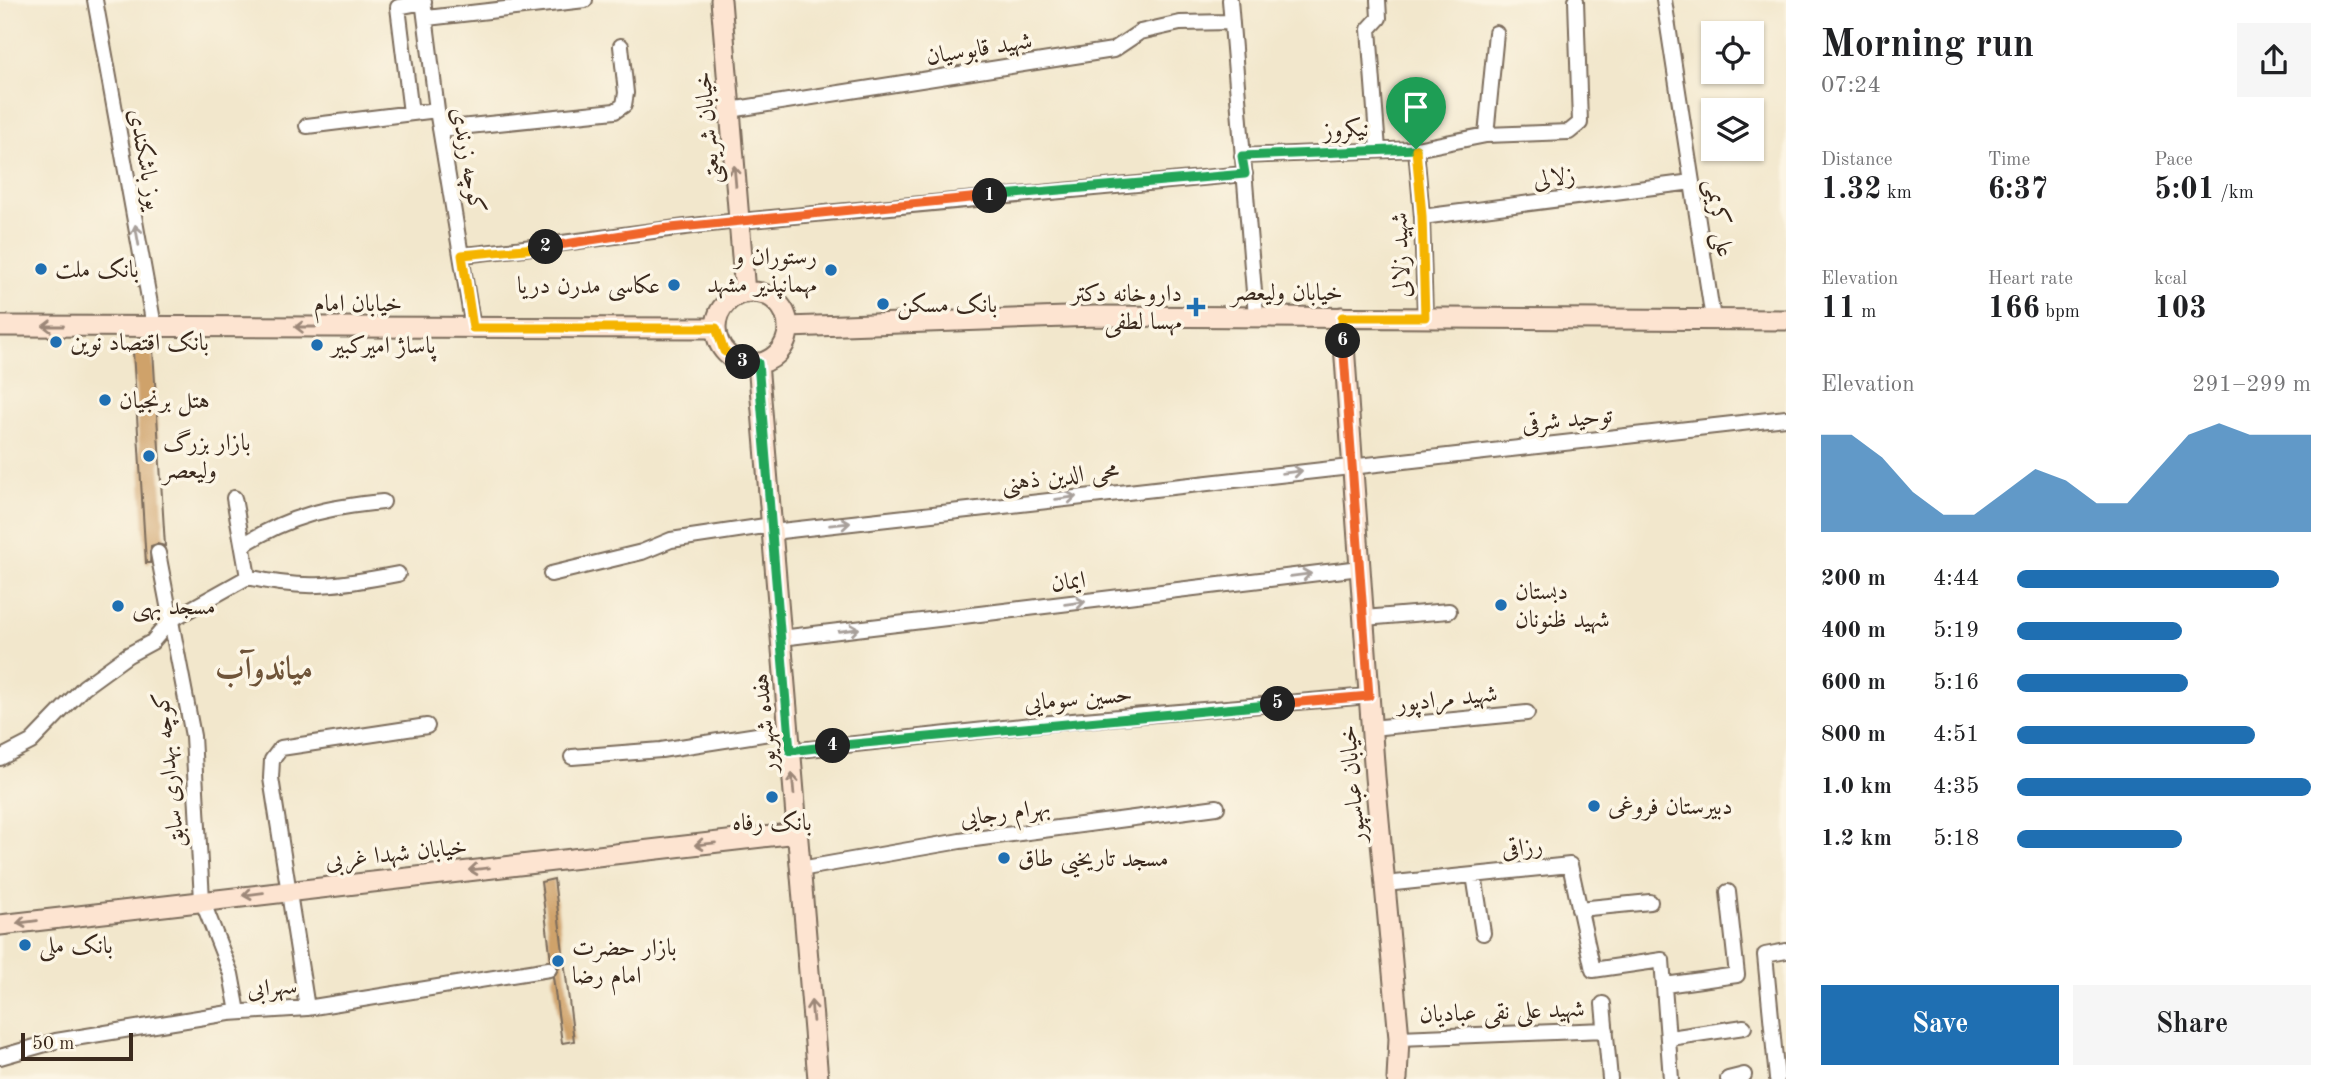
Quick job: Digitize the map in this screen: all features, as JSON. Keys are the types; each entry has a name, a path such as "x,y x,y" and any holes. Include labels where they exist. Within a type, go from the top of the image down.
{"main road":[{"name":"خیابان شریعتی","path":"721,0 745,293"},
{"path":"745,293 769,297 779,304 788,327 786,337 776,354 758,363 746,363 724,351 716,328 717,319 727,302 745,293"},
{"name":"خیابان ولیعصر","path":"788,327 1095,316 1786,320"},
{"name":"خیابان عباسپور","path":"1342,317 1371,728 1399,1038 1397,1079"},
{"name":"خیابان امام","path":"0,326 716,328"},
{"name":"هفده شهریور","path":"758,363 818,1079"},
{"name":"خیابان شهدا غربی","path":"0,925 797,833"}],"street":[{"name":"یوز باشکندی","path":"95,0 154,326"},
{"path":"426,18 585,0"},
{"path":"1230,0 1256,316"},
{"path":"1378,0 1379,18 1369,29 1369,42 1378,150"},
{"name":"نیکروز","path":"1242,156 1416,149 1486,135 1569,132 1580,123 1576,0"},
{"name":"علی کریمی","path":"1664,0 1713,319"},
{"path":"411,113 398,7 424,1"},
{"name":"کوچه زرندی","path":"424,1 437,110 473,328"},
{"name":"شهید قابوسیان","path":"730,110 1113,50 1140,32 1180,23 1230,22"},
{"path":"1486,135 1496,33"},
{"path":"440,129 615,111 624,105 626,93 621,46"},
{"path":"307,126 437,110"},
{"name":"شهید زلالی","path":"1416,149 1422,216 1425,317"},
{"path":"462,255 557,246 661,229 1245,174"},
{"name":"زلالی","path":"1422,216 1692,182"},
{"name":"توحید شرقی","path":"1353,465 1786,418"},
{"name":"محی الدین ذهنی","path":"551,574 642,552 671,540 1353,465"},
{"path":"234,498 248,577"},
{"path":"243,545 290,519 327,507 383,502"},
{"name":"کوچه بهداری سابق","path":"158,554 193,736 202,900 231,974 238,1012"},
{"name":"ایمان","path":"781,638 1360,568"},
{"path":"0,758 31,742 84,687 128,655 152,642 171,620 248,577 278,585 327,587 398,574"},
{"path":"1364,618 1449,611"},
{"name":"حسین سومایی","path":"790,751 1059,722 1369,696"},
{"name":"شهید مرادپور","path":"1371,728 1527,713"},
{"path":"307,1008 271,778 272,760 281,748 427,726"},
{"path":"572,757 661,750 789,730"},
{"name":"بهرام رجایی","path":"800,869 960,841 1217,807"},
{"name":"رزاقی","path":"1385,884 1570,865 1593,970 1662,960 1665,985"},
{"path":"1474,875 1483,933"},
{"path":"1671,1079 1665,985 1737,975 1728,892"},
{"path":"1579,909 1650,902"},
{"path":"1777,1079 1765,955 1786,951"},
{"name":"سهرابی","path":"0,1057 56,1041 238,1012 307,1008 549,970"},
{"name":"شهید علی نقی عبادیان","path":"1603,1004 1610,1079"},
{"path":"1670,1038 1744,1027"},
{"name":"شهید علی نقی عبادیان","path":"1399,1038 1606,1030"},
{"path":"1728,1079 1744,1075"}],"building":[{"name":"بازار بزرگ ولیعصر","path":"153,350 165,546 151,546 150,563 146,563 133,351"},
{"name":"بازار حضرت امام رضا","path":"554,879 574,1041 562,1043 553,977 559,968 551,960 541,882"}],"place":[{"name":"بانک ملت","path":"41,269"},
{"name":"رستوران و مهمانپذیر مشهد","path":"831,270"},
{"name":"عکاسی مدرن دریا","path":"674,285"},
{"name":"بانک مسکن","path":"883,304"},
{"name":"داروخانه دکتر مهسا لطفی","path":"1196,307"},
{"name":"بانک اقتصاد نوین","path":"56,342"},
{"name":"پاساژ امیرکبیر","path":"317,345"},
{"name":"هتل برنجیان","path":"105,400"},
{"name":"بازار بزرگ ولیعصر","path":"149,456"},
{"name":"دبستان شهید ظنونان","path":"1501,605"},
{"name":"مسجد بهی","path":"118,606"},
{"name":"بانک رفاه","path":"772,797"},
{"name":"دبیرستان فروغی","path":"1594,806"},
{"name":"مسجد تاریخیی طاق","path":"1004,858"},
{"name":"بانک ملی","path":"25,945"},
{"name":"بازار حضرت امام رضا","path":"558,961"}],"district":[{"name":"میاندوآب","path":"264,668"}],"route":[{"path":"1416,149 1422,216 1425,317 1342,317 1369,696 1059,722 790,751 758,363 734,359 724,351 718,341 716,328 473,328 462,255 557,246 661,229 976,197 1245,174 1242,156 1416,149"}]}
